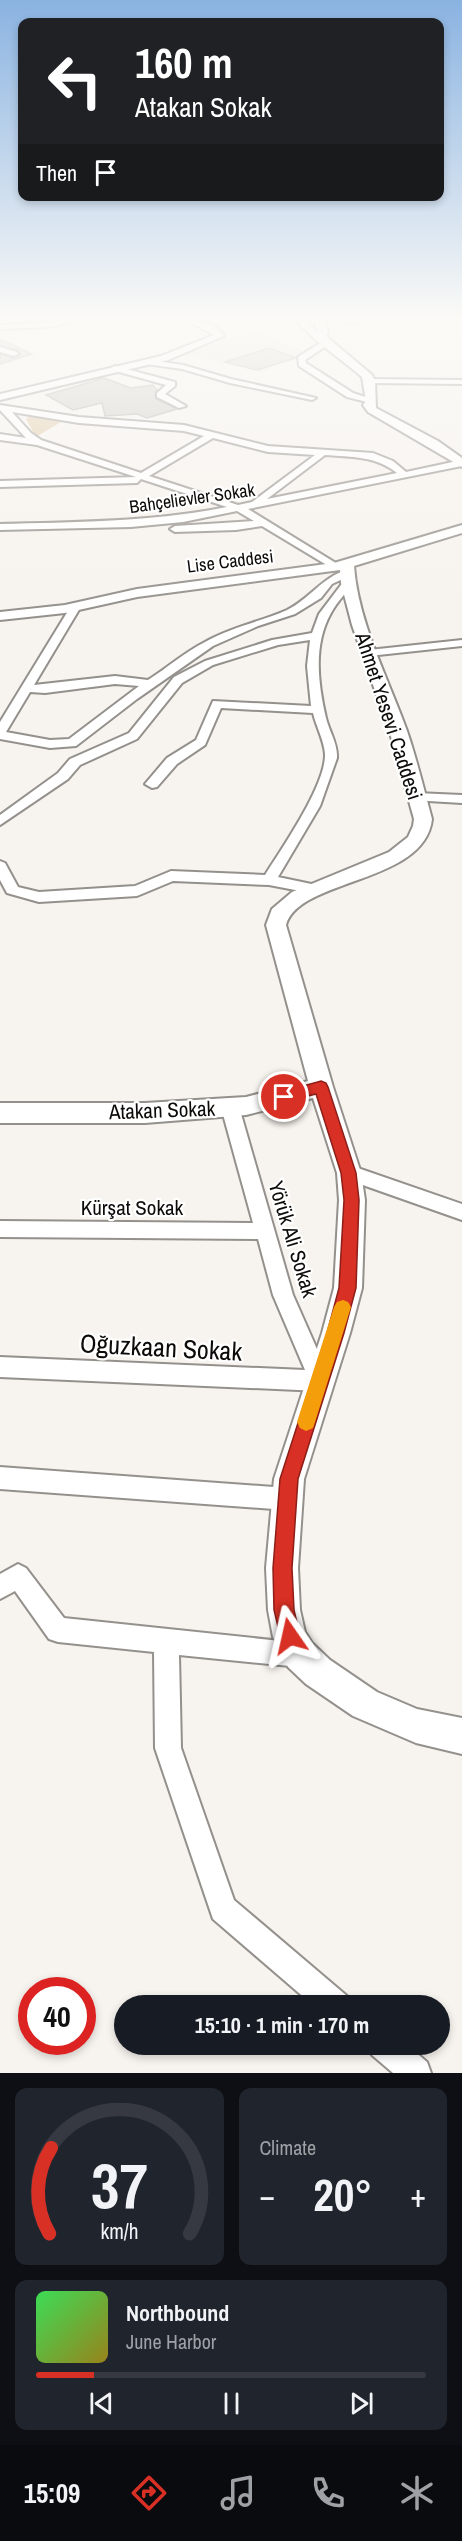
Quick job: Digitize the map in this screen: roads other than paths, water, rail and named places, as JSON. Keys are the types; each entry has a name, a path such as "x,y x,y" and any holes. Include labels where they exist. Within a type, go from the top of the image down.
{"street":[{"path":"12,418 26,434 38,442"},
{"path":"66,418 184,428 268,449 373,456 390,463 402,473"},
{"path":"386,418 460,459"},
{"path":"0,484 146,478 213,434"},
{"path":"0,437 38,442 246,508 264,523 344,572"},
{"path":"246,508 324,452"},
{"path":"385,478 460,459"},
{"path":"385,478 460,459"},
{"path":"0,475 127,472"},
{"name":"Bahçelievler Sokak","path":"0,527 143,523 246,508 385,478"},
{"path":"0,534 226,528 264,523"},
{"name":"Lise Caddesi","path":"0,615 75,608 137,593 344,572 462,529"},
{"path":"268,880 323,785 332,755 313,688 314,653 319,623 344,572"},
{"path":"75,608 0,733 50,744 72,743 149,684 209,644 254,624 291,612 317,596 328,582 344,572"},
{"name":"Ahmet Yesevi Caddesi","path":"344,572 369,653 394,720 423,819 423,829 409,847 396,856 316,889 286,906 279,914 276,925 321,1087 348,1173 352,1223 348,1288 289,1479 282,1568 284,1610 290,1636 300,1655 318,1672 364,1704 416,1726 462,1736"},
{"path":"0,822 63,776 75,762 132,736 178,681 209,663 276,642 317,635"},
{"path":"369,653 462,643"},
{"path":"25,688 45,689 115,680 149,684"},
{"path":"152,784 172,761 201,742 217,704 318,710"},
{"path":"416,797 462,799"},
{"path":"0,866 12,890 39,897 137,891 171,876 268,880 316,889"},
{"name":"Atakan Sokak","path":"0,1113 145,1113 246,1106 321,1087"},
{"name":"Yörük Ali Sokak","path":"230,1107 283,1295 320,1381"},
{"path":"348,1173 462,1212"},
{"name":"Kürşat Sokak","path":"0,1229 265,1231"},
{"name":"Oğuzkaan Sokak","path":"0,1367 320,1381"},
{"path":"0,1478 287,1499"},
{"path":"0,1587 18,1576 58,1630 300,1655"},
{"path":"166,1641 168,1748 223,1909 324,1995"},
{"path":"396,2055 416,2073"}]}
